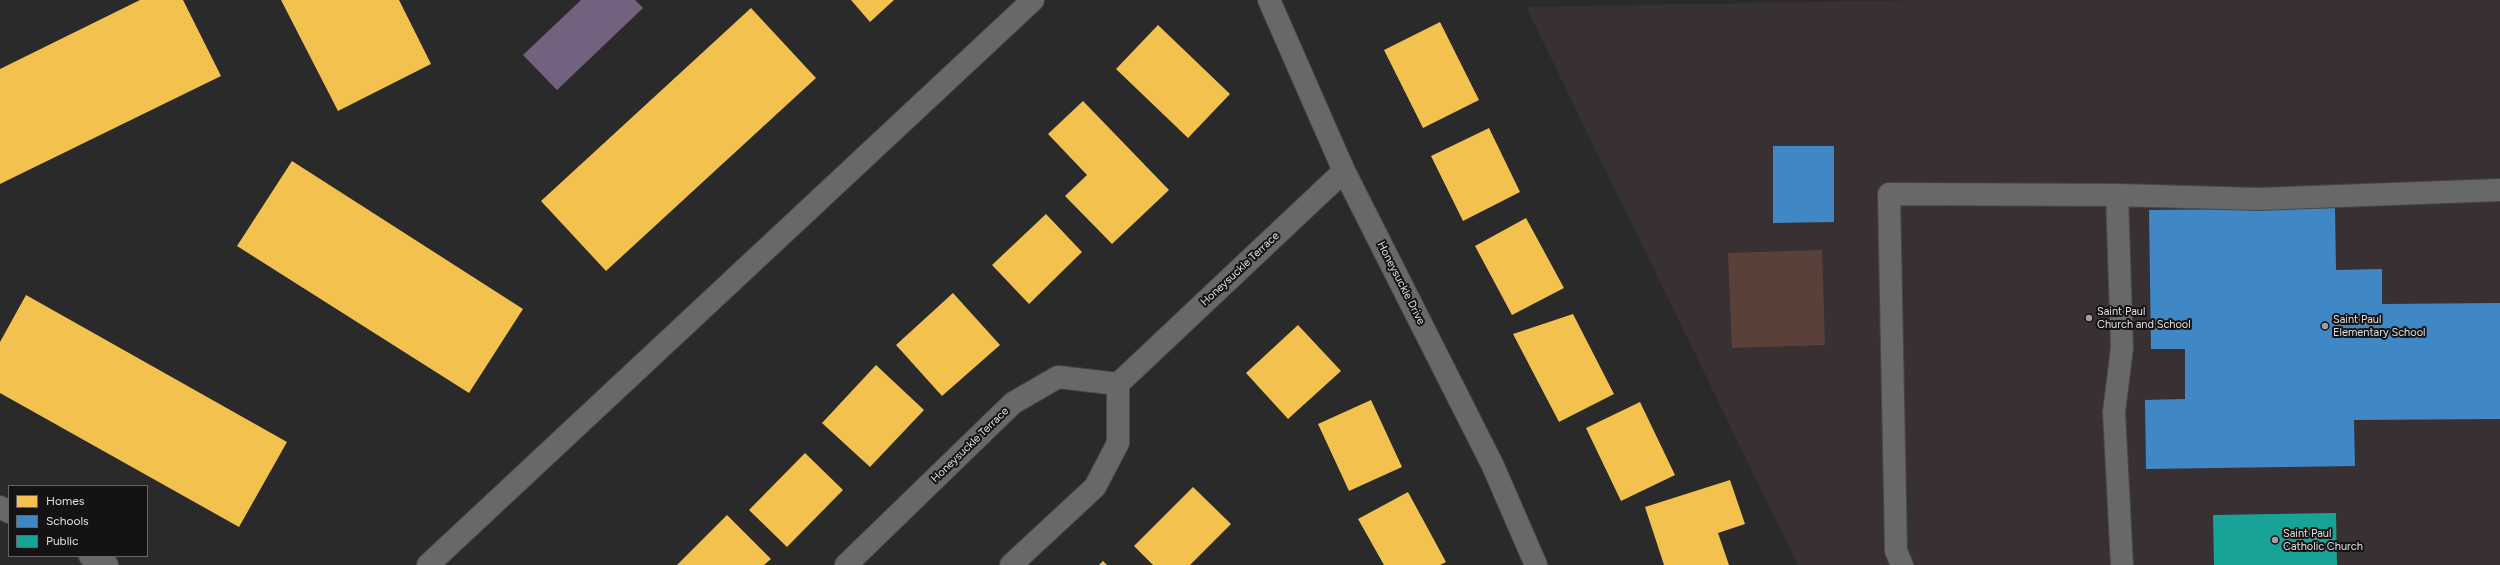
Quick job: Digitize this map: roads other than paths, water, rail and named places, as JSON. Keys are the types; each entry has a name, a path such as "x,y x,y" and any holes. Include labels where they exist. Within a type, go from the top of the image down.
{"street":[{"path":"428,565 1033,0"},
{"name":"Honeysuckle Drive","path":"1269,0 1344,171 1493,466 1536,565"},
{"name":"Honeysuckle Terrace","path":"846,565 1013,403 1058,377 1118,384 1344,171"},
{"path":"1902,565 1896,551 1889,194 2117,195 2259,199 2500,190"},
{"path":"2117,195 2122,348 2114,412 2122,565"},
{"path":"1011,565 1095,487 1118,443 1118,384"},
{"path":"92,557 107,565"}],"place":[{"name":"Saint Paul Church and School","path":"2089,318"},
{"name":"Saint Paul Elementary School","path":"2325,326"},
{"name":"Saint Paul Catholic Church","path":"2275,540"}]}
